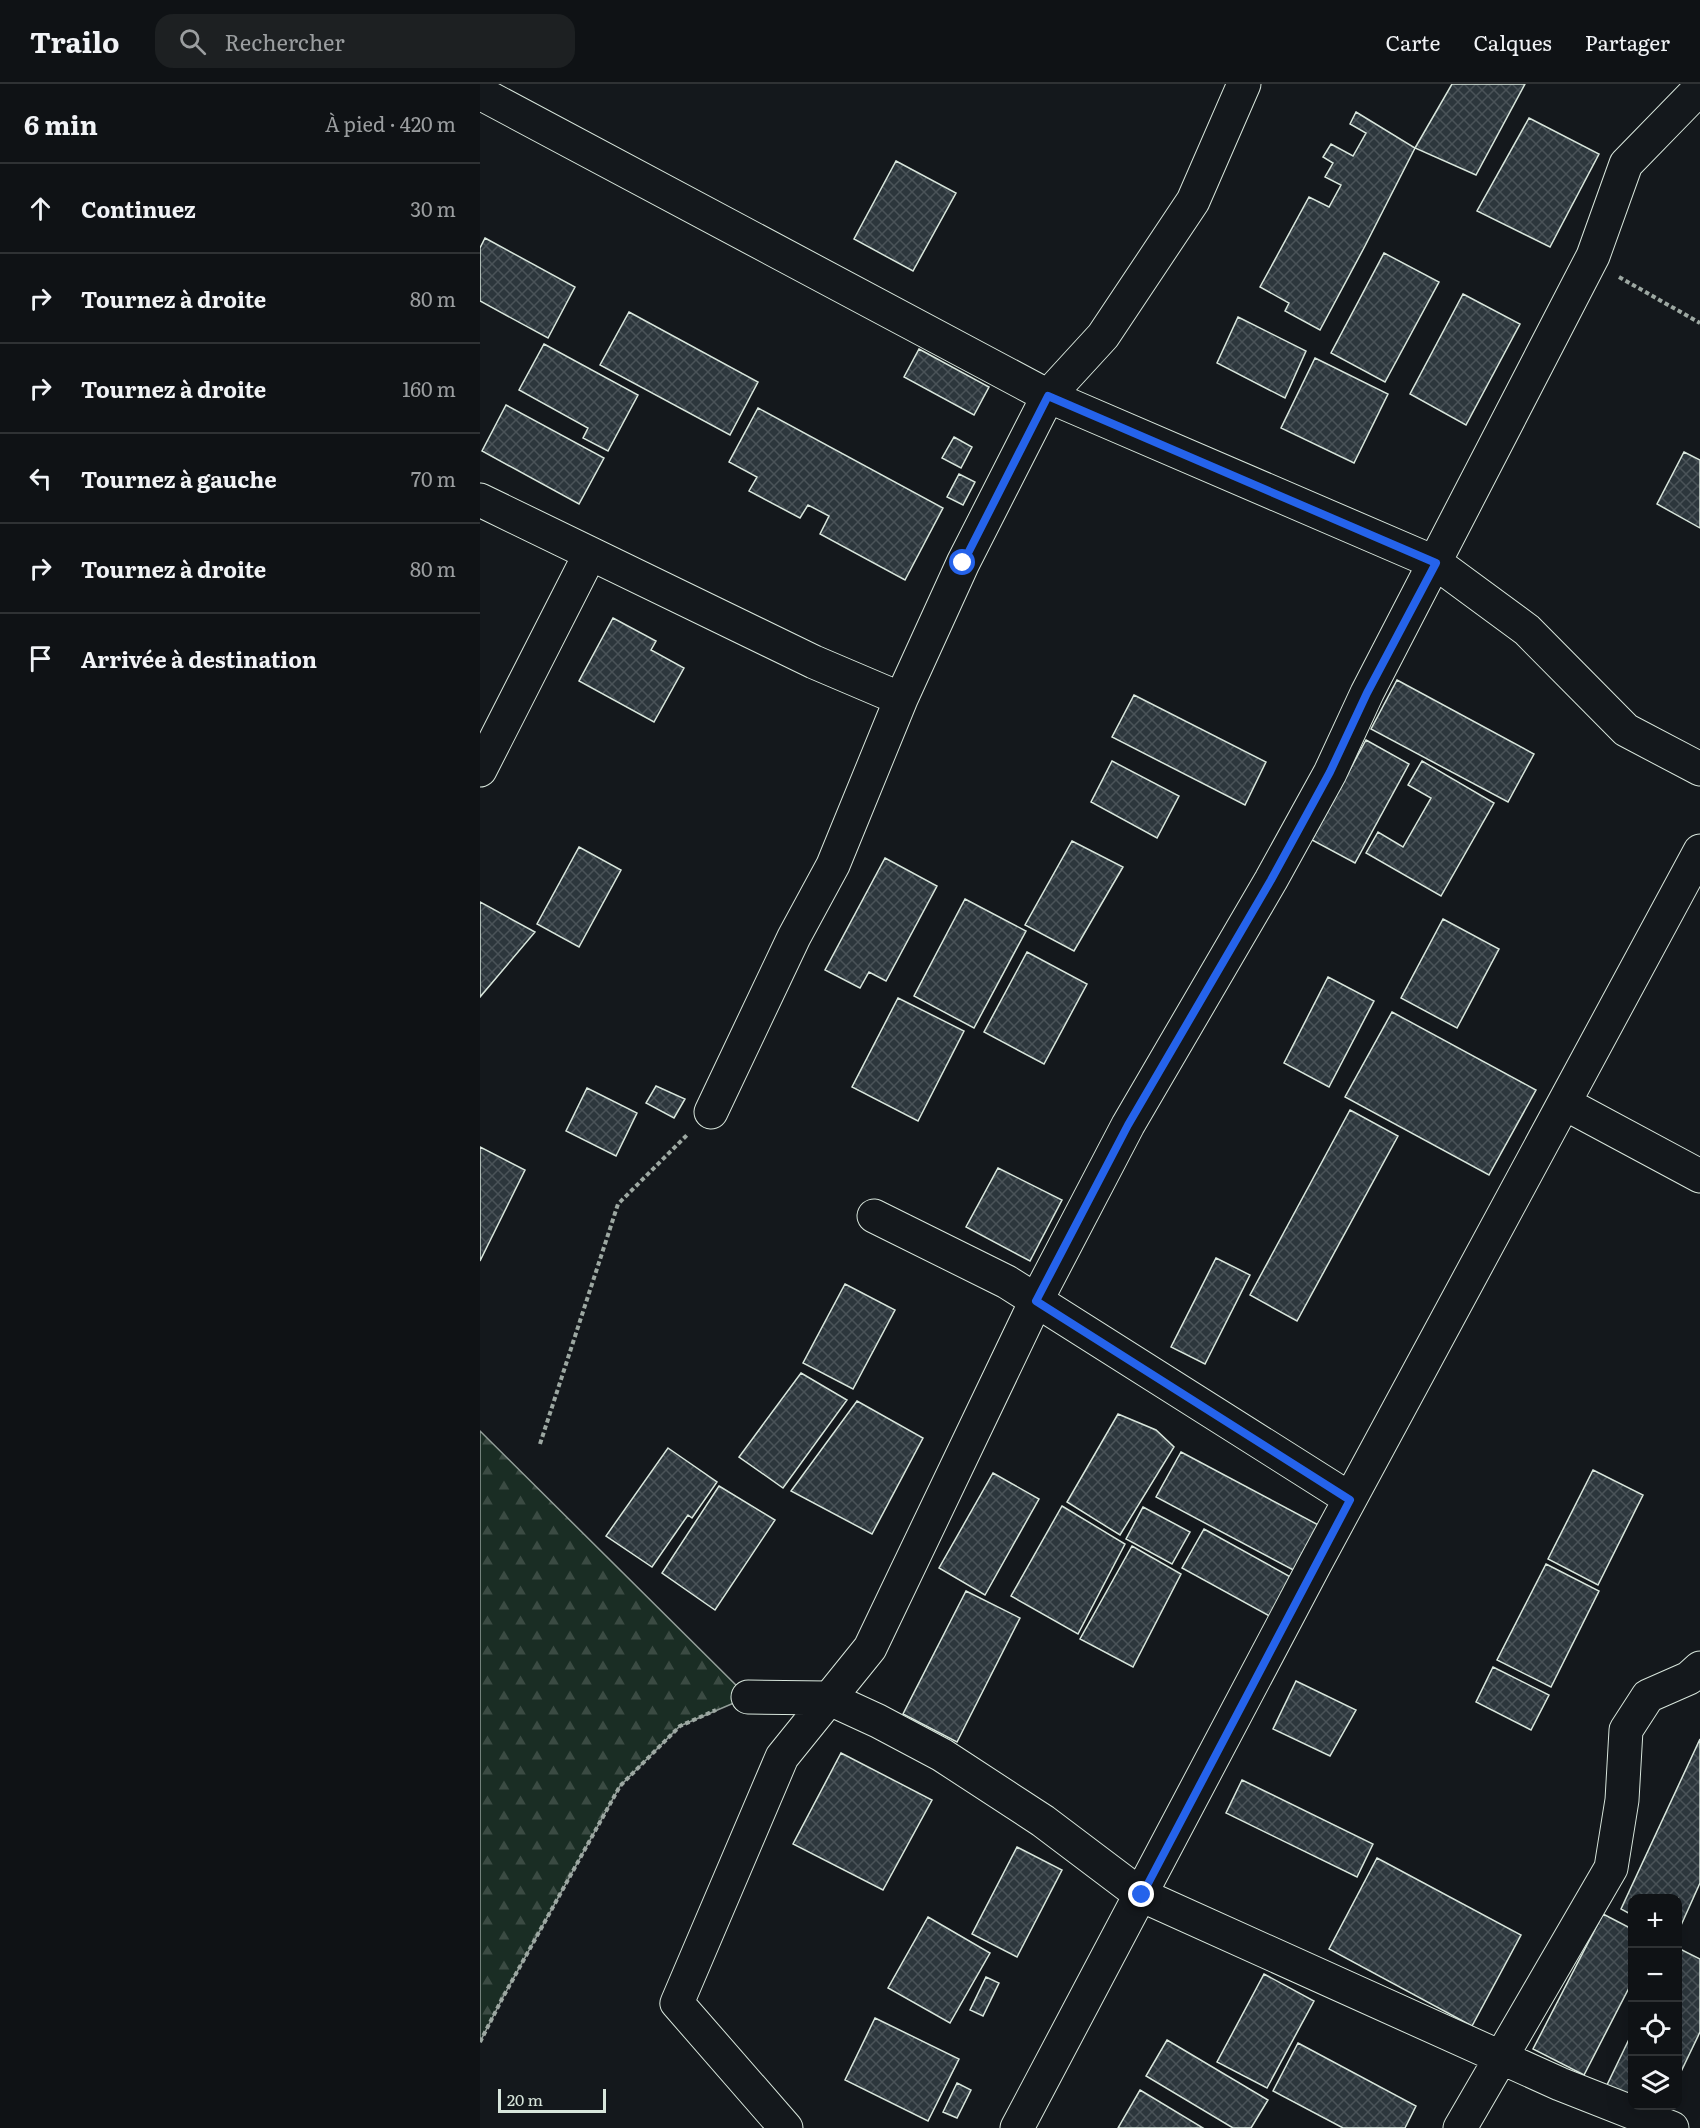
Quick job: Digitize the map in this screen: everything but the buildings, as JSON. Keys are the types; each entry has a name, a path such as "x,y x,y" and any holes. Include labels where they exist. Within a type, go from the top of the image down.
{"street":[{"path":"711,1112 794,937 833,865 901,699 963,563 1048,396 1103,336 1193,201 1244,84"},
{"path":"786,2128 678,2003 782,1757 870,1648 1036,1301 1128,1125 1271,880 1319,792 1367,693 1593,256 1626,164 1700,88"},
{"path":"480,93 1048,396 1436,563 1527,630 1626,730 1700,769"},
{"path":"480,500 814,662 901,699"},
{"path":"480,770 590,554"},
{"path":"1017,2128 1350,1500 1700,851"},
{"path":"1563,1103 1700,1176"},
{"path":"874,1216 1007,1282 1350,1500"},
{"path":"1460,2128 1611,1868 1622,1800 1626,1731 1648,1696 1689,1677 1700,1668"},
{"path":"748,1696 828,1698 878,1721 942,1755 1043,1821 1142,1895 1560,2084 1672,2128"}],"path":[{"path":"1593,256 1607,269 1700,323"},
{"path":"540,1444 618,1204 711,1112"},
{"path":"480,2042 620,1786 680,1726 748,1696"}],"green space":[{"path":"480,1431 748,1697 680,1726 620,1786 480,2042"}],"route":[{"path":"963,563 1048,396 1436,563 1367,693 1330,772 1271,880 1128,1125 1036,1301 1350,1500 1142,1895"}]}
